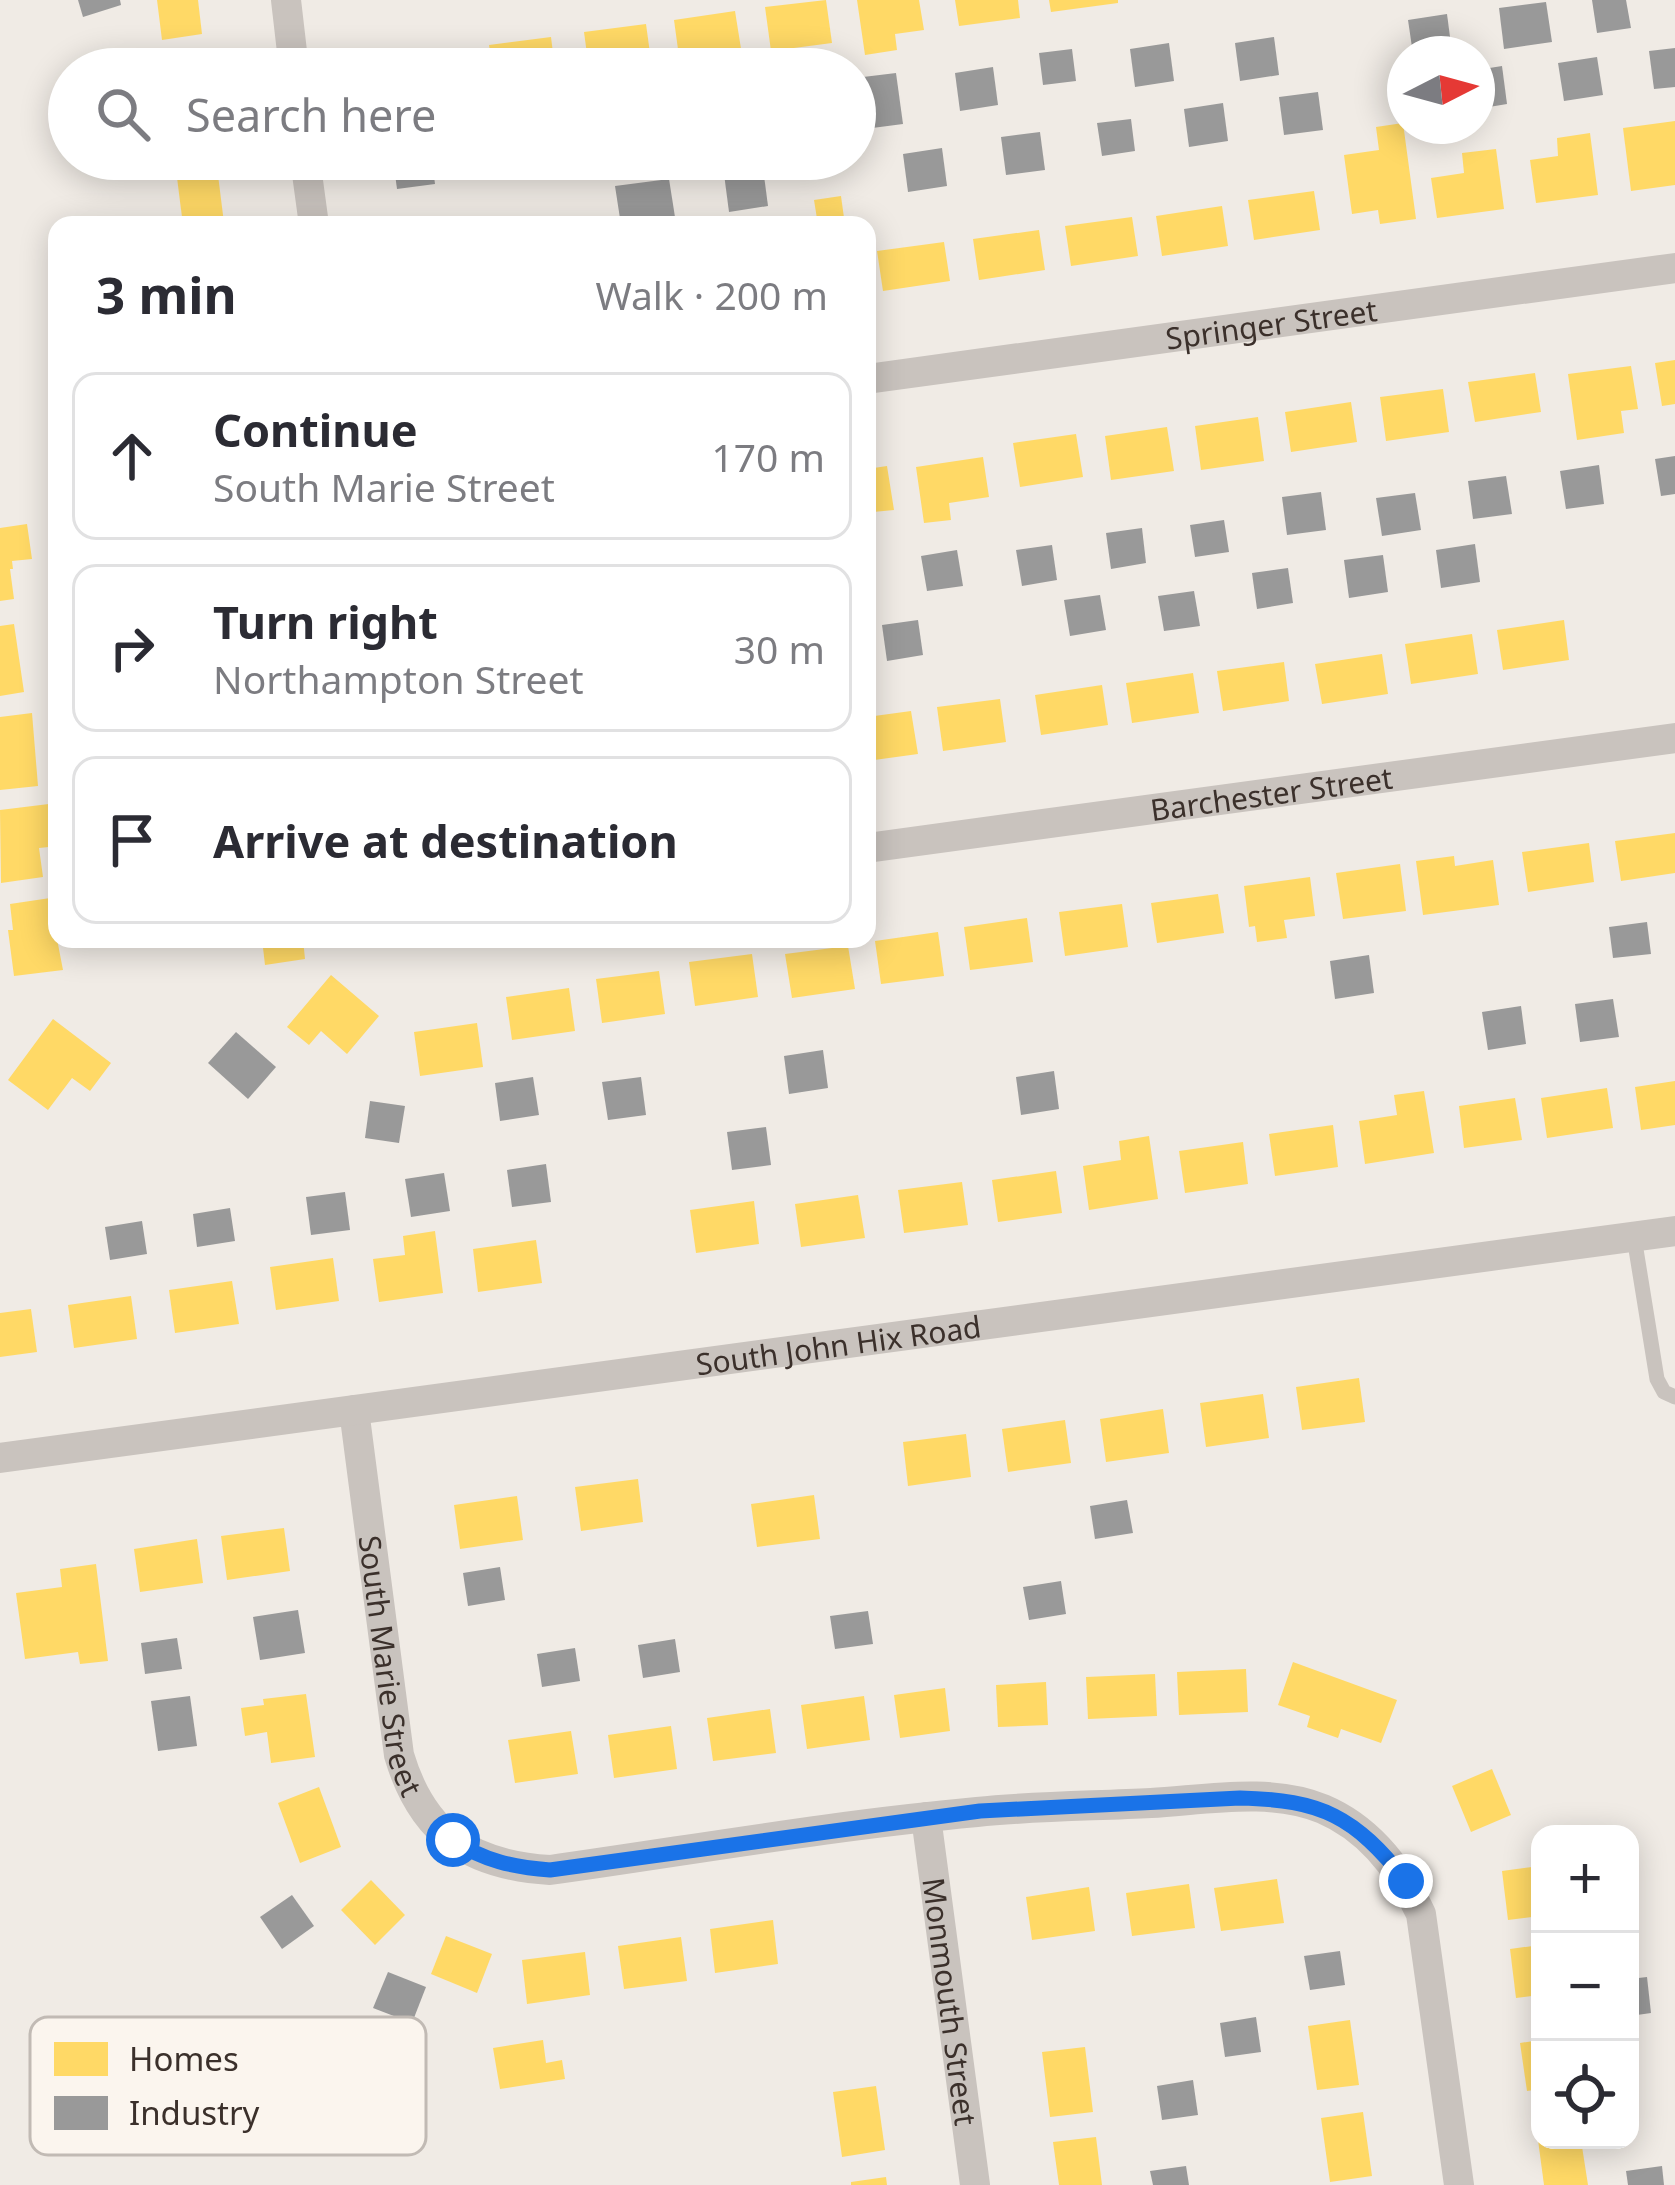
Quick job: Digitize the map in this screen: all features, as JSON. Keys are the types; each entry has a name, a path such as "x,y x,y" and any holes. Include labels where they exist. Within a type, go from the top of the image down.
{"street":[{"path":"286,0 292,48"},
{"path":"308,180 313,216"},
{"name":"Springer Street","path":"876,378 1675,268"},
{"name":"Barchester Street","path":"876,847 1675,738"},
{"name":"South John Hix Road","path":"0,1458 1675,1232"},
{"name":"South Marie Street","path":"354,1410 398,1755 419,1805 453,1840 501,1864 550,1870 980,1811 1240,1798 1302,1802 1341,1819 1383,1852 1406,1881 1421,1914 1459,2185"},
{"name":"Monmouth Street","path":"926,1817 975,2185"}],"lane":[{"path":"1634,1237 1657,1379 1675,1397"}],"building: Homes":[{"path":"157,0 198,0 202,34 162,40"},
{"path":"826,0 832,43 771,48 765,7"},
{"path":"857,0 919,0 924,30 895,34 897,50 876,53 876,48 864,48"},
{"path":"955,0 1018,0 1020,18 959,26"},
{"path":"1049,0 1118,0 1118,3 1051,12"},
{"path":"735,11 741,48 678,48 674,20"},
{"path":"646,24 649,48 586,48 584,32"},
{"path":"551,37 552,48 490,48"},
{"path":"1675,121 1675,185 1631,191 1623,128"},
{"path":"1387,125 1387,144 1406,144 1416,219 1380,224 1378,210 1352,214 1344,155 1379,150 1376,127"},
{"path":"1590,133 1598,195 1536,203 1530,160 1558,156 1557,138"},
{"path":"1496,149 1504,209 1437,218 1431,178 1464,173 1462,153"},
{"path":"177,180 219,180 223,216 182,216"},
{"path":"1314,191 1320,230 1254,240 1248,200"},
{"path":"841,196 844,216 817,216 814,200"},
{"path":"1222,206 1228,246 1162,256 1156,216"},
{"path":"1132,217 1138,256 1071,266 1065,226"},
{"path":"1039,230 1045,270 979,280 973,239"},
{"path":"944,242 950,281 883,291 877,251"},
{"path":"1675,360 1675,404 1662,406 1655,363"},
{"path":"1631,366 1638,409 1621,411 1624,433 1577,440 1568,374"},
{"path":"1535,373 1541,412 1475,422 1468,382"},
{"path":"1443,389 1449,432 1386,441 1380,397"},
{"path":"1351,402 1357,442 1291,452 1285,412"},
{"path":"1258,417 1264,461 1201,470 1195,426"},
{"path":"1167,427 1174,471 1111,480 1105,436"},
{"path":"1076,434 1083,477 1020,487 1013,443"},
{"path":"983,457 989,497 949,503 951,520 924,523 916,467"},
{"path":"887,466 894,510 876,512 876,468"},
{"path":"27,524 32,559 12,561 14,599 0,601 0,528"},
{"path":"1564,620 1569,660 1503,670 1497,630"},
{"path":"14,624 24,692 0,696 0,626"},
{"path":"1472,634 1478,674 1411,684 1405,644"},
{"path":"1382,654 1388,694 1322,704 1315,664"},
{"path":"1284,662 1289,701 1223,711 1217,671"},
{"path":"1193,673 1199,713 1132,723 1126,683"},
{"path":"1102,685 1108,725 1041,735 1035,695"},
{"path":"1000,699 1006,742 943,751 937,707"},
{"path":"911,711 918,754 876,760 876,716"},
{"path":"32,713 38,786 0,790 0,717"},
{"path":"48,804 48,847 39,848 43,877 1,883 0,810"},
{"path":"1675,833 1675,873 1621,881 1615,841"},
{"path":"1589,843 1594,882 1528,892 1522,852"},
{"path":"1454,856 1455,866 1493,860 1499,905 1423,915 1416,861"},
{"path":"1400,864 1406,911 1343,919 1336,873"},
{"path":"1310,877 1315,916 1284,920 1287,938 1257,942 1255,926 1249,927 1244,886"},
{"path":"1218,894 1224,933 1157,943 1151,903"},
{"path":"48,898 48,948 59,948 63,970 14,976 10,904"},
{"path":"1122,904 1128,947 1065,956 1059,912"},
{"path":"1027,918 1033,962 970,970 964,927"},
{"path":"938,932 944,976 881,984 876,941"},
{"path":"263,948 304,948 305,959 265,965"},
{"path":"848,948 855,989 792,998 785,954"},
{"path":"752,954 758,997 695,1006 689,962"},
{"path":"659,971 665,1014 602,1023 596,979"},
{"path":"331,975 379,1016 347,1054 321,1031 309,1045 287,1027"},
{"path":"569,988 575,1031 512,1040 506,997"},
{"path":"53,1019 111,1063 90,1091 72,1078 48,1110 8,1080"},
{"path":"477,1023 483,1067 420,1076 414,1032"},
{"path":"1675,1081 1675,1125 1641,1130 1635,1087"},
{"path":"1607,1088 1613,1128 1547,1138 1541,1098"},
{"path":"1424,1091 1434,1153 1365,1164 1359,1121 1397,1115 1394,1095"},
{"path":"1515,1098 1522,1140 1464,1148 1459,1106"},
{"path":"1333,1125 1338,1167 1275,1176 1269,1134"},
{"path":"1149,1136 1158,1199 1089,1210 1083,1166 1121,1160 1119,1141"},
{"path":"1243,1142 1248,1184 1185,1193 1179,1151"},
{"path":"1056,1171 1062,1213 998,1222 992,1180"},
{"path":"962,1182 968,1225 904,1233 898,1190"},
{"path":"858,1195 865,1238 801,1247 795,1204"},
{"path":"754,1201 759,1244 696,1253 690,1210"},
{"path":"435,1231 443,1293 379,1302 373,1259 405,1255 403,1236"},
{"path":"536,1240 542,1283 478,1292 473,1249"},
{"path":"333,1258 339,1301 276,1310 270,1267"},
{"path":"232,1281 239,1324 175,1333 169,1290"},
{"path":"131,1296 137,1339 74,1348 68,1305"},
{"path":"31,1309 37,1352 0,1357 0,1313"},
{"path":"1359,1378 1365,1422 1302,1430 1296,1387"},
{"path":"1263,1394 1269,1438 1206,1447 1200,1403"},
{"path":"1163,1409 1169,1453 1106,1462 1100,1419"},
{"path":"1065,1420 1071,1463 1008,1472 1002,1429"},
{"path":"966,1434 971,1477 908,1486 903,1442"},
{"path":"638,1479 643,1522 581,1531 575,1487"},
{"path":"814,1495 820,1539 757,1547 751,1504"},
{"path":"517,1496 523,1540 460,1549 454,1505"},
{"path":"284,1528 290,1571 227,1580 221,1536"},
{"path":"197,1539 203,1583 140,1592 134,1549"},
{"path":"96,1564 108,1661 80,1664 78,1652 25,1659 16,1593 62,1587 60,1569"},
{"path":"1293,1662 1397,1700 1381,1743 1341,1729 1338,1738 1307,1727 1310,1716 1278,1705"},
{"path":"1246,1669 1248,1712 1179,1715 1177,1672"},
{"path":"1155,1674 1157,1716 1088,1719 1086,1677"},
{"path":"1046,1682 1048,1725 998,1727 996,1685"},
{"path":"945,1688 950,1731 900,1738 894,1695"},
{"path":"306,1694 315,1757 271,1763 267,1732 245,1736 241,1708 264,1705 263,1699"},
{"path":"864,1696 870,1740 807,1749 801,1705"},
{"path":"770,1709 776,1753 713,1761 707,1718"},
{"path":"671,1726 677,1769 614,1778 608,1735"},
{"path":"571,1731 578,1774 515,1783 508,1740"},
{"path":"1492,1769 1511,1815 1471,1832 1452,1786"},
{"path":"319,1787 341,1847 300,1863 278,1803"},
{"path":"1531,1867 1531,1917 1508,1920 1502,1871"},
{"path":"1277,1879 1284,1923 1221,1931 1214,1888"},
{"path":"371,1880 405,1915 375,1945 341,1910"},
{"path":"1189,1884 1195,1928 1132,1936 1126,1893"},
{"path":"1089,1887 1095,1931 1032,1940 1026,1897"},
{"path":"773,1920 778,1964 715,1973 710,1929"},
{"path":"446,1936 492,1954 477,1993 431,1974"},
{"path":"681,1937 687,1981 624,1989 618,1946"},
{"path":"1531,1946 1531,1996 1516,1998 1510,1949"},
{"path":"585,1952 590,1995 527,2004 522,1960"},
{"path":"1350,2020 1359,2085 1317,2090 1308,2026"},
{"path":"543,2040 546,2063 562,2060 565,2079 500,2089 493,2048"},
{"path":"1531,2041 1531,2090 1527,2091 1520,2043"},
{"path":"1085,2047 1093,2112 1050,2117 1042,2052"},
{"path":"876,2086 885,2150 842,2157 833,2092"},
{"path":"1363,2112 1372,2176 1330,2182 1321,2118"},
{"path":"1096,2137 1102,2185 1059,2185 1053,2142"},
{"path":"1539,2149 1582,2149 1588,2185 1544,2185"},
{"path":"886,2177 887,2185 851,2185 851,2182"}],"building: Industry":[{"path":"78,0 120,0 121,5 83,17"},
{"path":"1592,0 1626,0 1631,28 1597,33"},
{"path":"1546,2 1552,42 1504,49 1499,8"},
{"path":"1447,14 1450,36 1410,36 1408,20"},
{"path":"1274,37 1279,75 1240,81 1235,43"},
{"path":"1169,43 1174,81 1135,87 1130,49"},
{"path":"1675,48 1675,87 1654,89 1649,51"},
{"path":"1072,49 1076,81 1043,85 1039,53"},
{"path":"1597,57 1603,95 1564,101 1558,63"},
{"path":"1502,66 1507,104 1495,106 1495,67"},
{"path":"993,67 998,105 960,111 955,73"},
{"path":"896,73 903,124 876,128 876,75"},
{"path":"1318,92 1323,130 1284,135 1279,97"},
{"path":"1223,103 1228,141 1189,147 1184,109"},
{"path":"1131,119 1135,151 1102,156 1097,123"},
{"path":"1040,132 1045,170 1006,175 1001,137"},
{"path":"942,148 947,186 908,192 903,154"},
{"path":"396,180 435,180 435,184 397,189"},
{"path":"669,180 675,216 620,216 615,186"},
{"path":"725,180 765,180 768,206 729,212"},
{"path":"1675,456 1675,494 1661,496 1655,459"},
{"path":"1599,465 1604,504 1566,509 1560,471"},
{"path":"1506,476 1512,514 1473,519 1468,481"},
{"path":"1321,492 1326,530 1287,535 1282,497"},
{"path":"1415,493 1421,530 1382,536 1376,498"},
{"path":"1224,520 1229,552 1195,557 1190,525"},
{"path":"1142,528 1146,563 1111,569 1106,533"},
{"path":"1475,544 1480,582 1441,588 1436,550"},
{"path":"1052,545 1057,580 1022,586 1016,550"},
{"path":"957,550 963,586 927,591 921,556"},
{"path":"1383,555 1388,592 1349,598 1344,560"},
{"path":"1288,568 1293,603 1257,609 1252,573"},
{"path":"1194,591 1200,626 1164,631 1158,596"},
{"path":"1100,595 1106,630 1070,636 1064,600"},
{"path":"918,620 923,655 887,661 882,625"},
{"path":"1647,922 1651,954 1613,958 1609,927"},
{"path":"1369,955 1374,993 1335,999 1330,961"},
{"path":"1613,999 1619,1037 1580,1042 1575,1004"},
{"path":"1521,1006 1526,1044 1488,1050 1482,1012"},
{"path":"236,1032 276,1067 248,1099 208,1063"},
{"path":"823,1050 828,1088 789,1094 784,1056"},
{"path":"1054,1071 1059,1109 1021,1115 1016,1077"},
{"path":"533,1077 539,1115 500,1121 495,1083"},
{"path":"641,1077 646,1115 608,1120 602,1082"},
{"path":"370,1101 405,1106 399,1143 365,1138"},
{"path":"766,1127 771,1165 732,1170 727,1132"},
{"path":"546,1164 551,1202 512,1207 507,1170"},
{"path":"444,1173 450,1211 411,1217 405,1179"},
{"path":"345,1192 350,1230 311,1235 306,1197"},
{"path":"230,1208 235,1241 197,1247 193,1214"},
{"path":"142,1221 147,1254 110,1260 105,1227"},
{"path":"1127,1500 1133,1533 1095,1539 1090,1506"},
{"path":"500,1567 505,1600 468,1606 463,1573"},
{"path":"1061,1581 1066,1614 1029,1620 1023,1587"},
{"path":"298,1610 305,1653 260,1660 253,1617"},
{"path":"868,1611 873,1644 835,1649 830,1616"},
{"path":"177,1638 182,1669 145,1674 141,1643"},
{"path":"675,1639 680,1672 643,1678 638,1645"},
{"path":"575,1648 580,1681 542,1687 537,1654"},
{"path":"190,1696 197,1746 158,1751 151,1701"},
{"path":"292,1895 314,1926 282,1949 260,1917"},
{"path":"1340,1951 1345,1985 1310,1990 1304,1956"},
{"path":"388,1972 426,1987 414,2017 396,2017 373,2008"},
{"path":"1647,1977 1651,2013 1639,2015 1639,1978"},
{"path":"1256,2017 1261,2052 1225,2057 1220,2023"},
{"path":"1193,2080 1198,2115 1162,2120 1157,2086"},
{"path":"1186,2166 1189,2185 1153,2185 1150,2171"},
{"path":"1662,2166 1664,2185 1628,2185 1626,2171"}],"route":[{"path":"453,1840 501,1864 550,1870 980,1811 1276,1799 1302,1802 1356,1828 1406,1881"}]}
